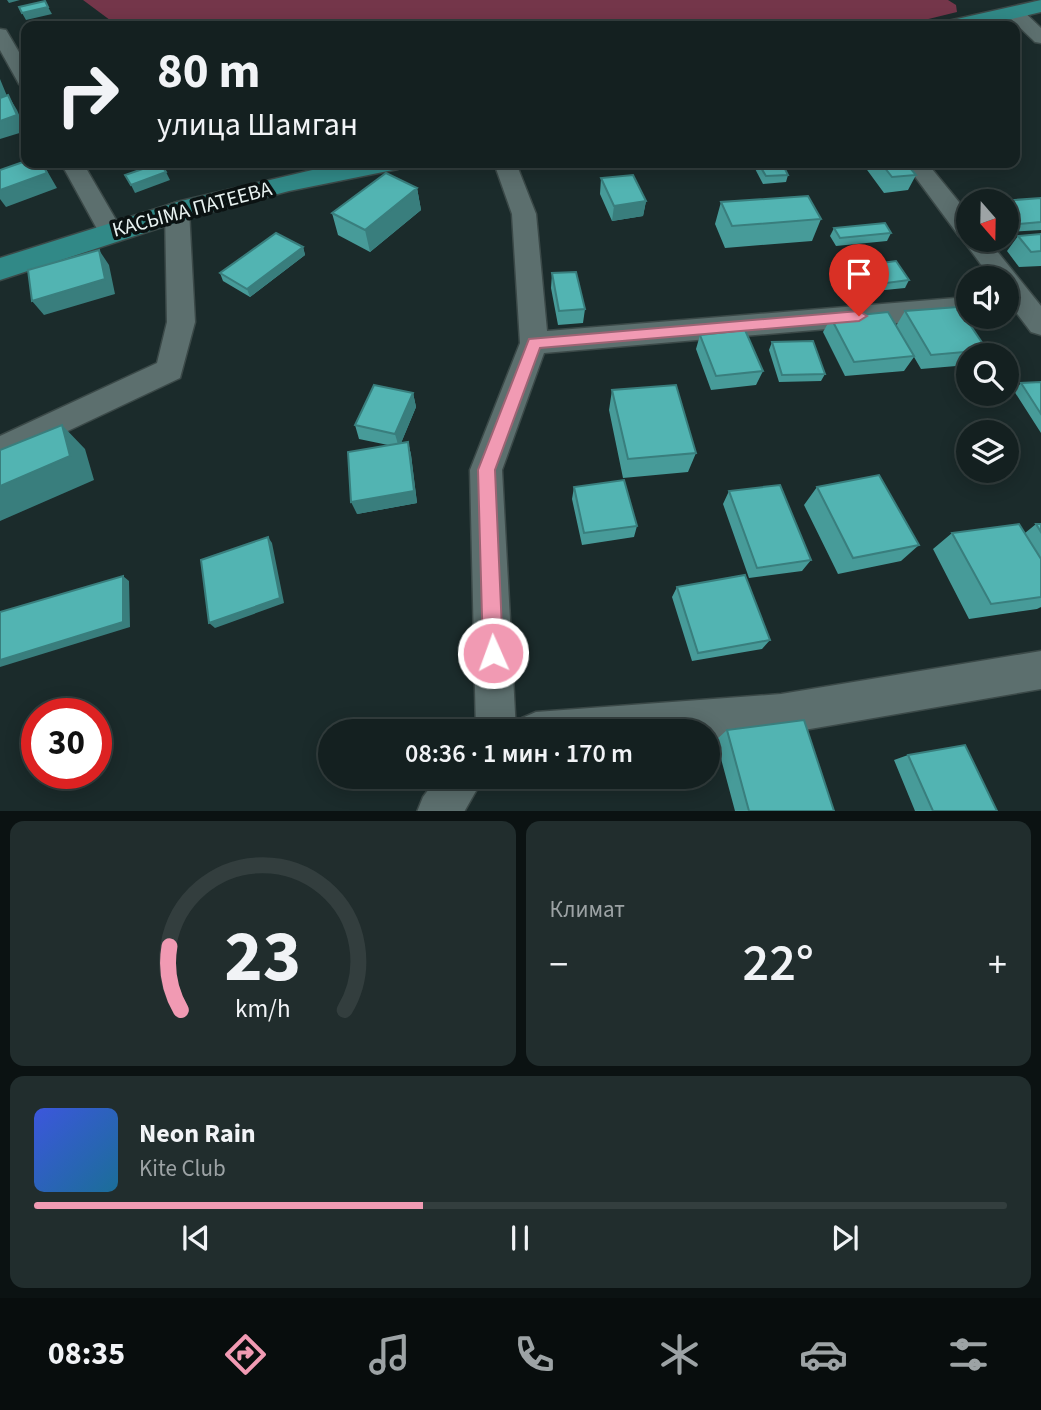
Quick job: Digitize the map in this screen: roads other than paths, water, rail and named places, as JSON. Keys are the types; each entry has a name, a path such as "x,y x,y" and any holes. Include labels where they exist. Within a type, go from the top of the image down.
{"main road":[{"path":"974,21 1030,6"},
{"name":"КАСЫМА ПАТЕЕВА","path":"0,269 177,210 357,168"}],"street":[{"path":"1030,6 1041,38"},
{"path":"0,34 21,71"},
{"path":"75,168 111,232"},
{"path":"496,719 486,470 534,343 524,214 507,168"},
{"path":"920,168 956,215"},
{"path":"0,450 170,370 181,322 177,210"},
{"path":"985,252 996,266"},
{"path":"1024,302 1041,325"},
{"path":"534,343 956,308"},
{"path":"712,719 780,714 1041,670"},
{"path":"438,811 454,789"}]}
